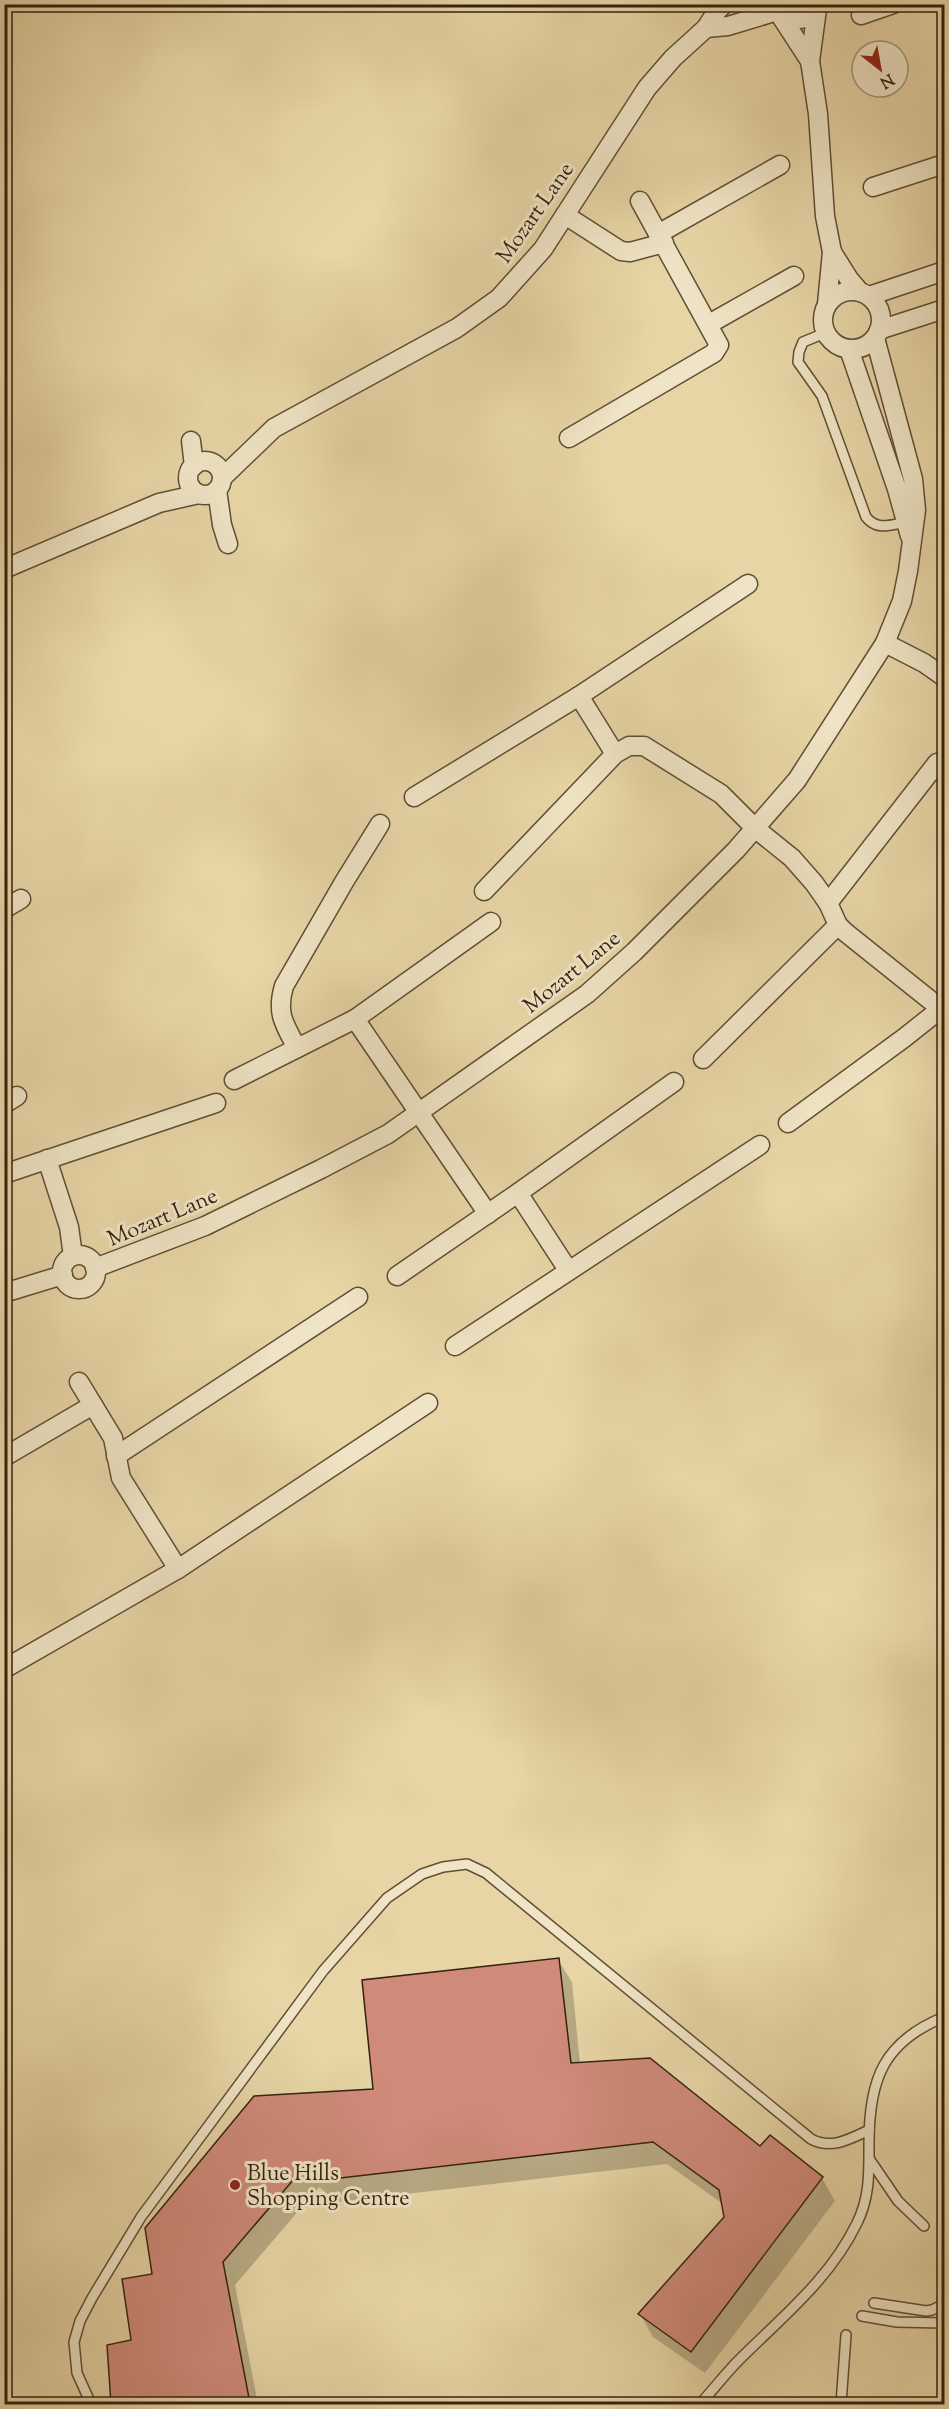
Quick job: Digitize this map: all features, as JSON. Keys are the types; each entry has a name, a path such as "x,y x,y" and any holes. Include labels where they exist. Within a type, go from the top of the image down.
{"street":[{"name":"Mozart Lane","path":"206,477 242,459 274,428 449,332 490,306 534,262 647,88 673,58 706,28 717,10 724,4"},
{"path":"861,15 893,4"},
{"path":"706,28 728,26 775,11 801,19 819,7"},
{"path":"819,7 810,61 818,114 825,216 832,252 827,304 823,314 825,333 831,341 849,349 858,348 877,334 945,309"},
{"path":"775,11 810,61"},
{"path":"873,187 945,164"},
{"path":"565,215 621,251 630,252 661,239 780,165"},
{"path":"569,438 714,353 719,345 639,201"},
{"path":"832,252 849,279 880,311 877,334"},
{"path":"827,304 842,292 851,290 865,294 945,272"},
{"path":"709,324 794,276"},
{"name":"Mozart Lane","path":"95,1268 205,1226 388,1134 587,994 634,952 756,829 797,780 818,750 885,643 902,601 916,510 913,479 877,334"},
{"name":"Mozart Lane","path":"849,349 897,489 911,541"},
{"path":"192,443 228,544"},
{"path":"159,503 206,477"},
{"path":"4,569 159,503 206,477"},
{"path":"414,797 579,696 748,584"},
{"path":"885,643 924,663 945,677"},
{"path":"579,696 615,754"},
{"path":"484,891 615,754 636,745 650,748 721,794 756,829 800,866 828,903 838,925 851,938 942,1005 904,1038 788,1123"},
{"path":"828,903 936,763"},
{"path":"297,1048 284,1024 280,1009 279,1002 284,986 344,882 381,824"},
{"path":"4,909 21,899"},
{"path":"234,1080 354,1018 491,922"},
{"path":"703,1059 838,925"},
{"path":"354,1018 488,1214"},
{"path":"397,1276 674,1082"},
{"path":"4,1174 216,1103"},
{"path":"454,1346 760,1145"},
{"path":"47,1159 69,1227 73,1256"},
{"path":"518,1193 568,1270"},
{"path":"73,1256 88,1258 95,1268 93,1281 85,1288 69,1285 63,1275 64,1264 73,1256"},
{"path":"4,1293 63,1275"},
{"path":"116,1456 358,1297"},
{"path":"79,1382 111,1434 121,1478 178,1569"},
{"path":"4,1669 178,1569 428,1403"},
{"path":"4,1457 93,1405"}],"lane":[{"path":"825,333 803,342 798,362 822,396 866,517 871,524 880,527 906,522"},
{"path":"91,2404 77,2373 74,2342 80,2322 92,2298 141,2217 323,1971 364,1921 387,1898 432,1869 467,1864 486,1873 811,2139 820,2144 833,2144 869,2130"},
{"path":"700,2404 723,2376 803,2300 847,2244 864,2207 869,2185 871,2098 885,2063 904,2040 928,2024 945,2017"},
{"path":"870,2160 898,2201 924,2226"},
{"path":"874,2303 926,2311 945,2304"},
{"path":"862,2316 897,2322 945,2323"},
{"path":"841,2404 846,2335"}],"building":[{"name":"Blue Hills Shopping Centre","path":"559,1958 571,2063 650,2058 760,2146 770,2135 823,2177 691,2352 638,2314 724,2217 719,2190 653,2142 323,2180 306,2165 223,2262 249,2398 173,2404 111,2404 107,2345 131,2340 122,2279 152,2274 145,2228 254,2096 373,2089 362,1980"}],"place":[{"name":"Blue Hills Shopping Centre","path":"235,2185"}]}
